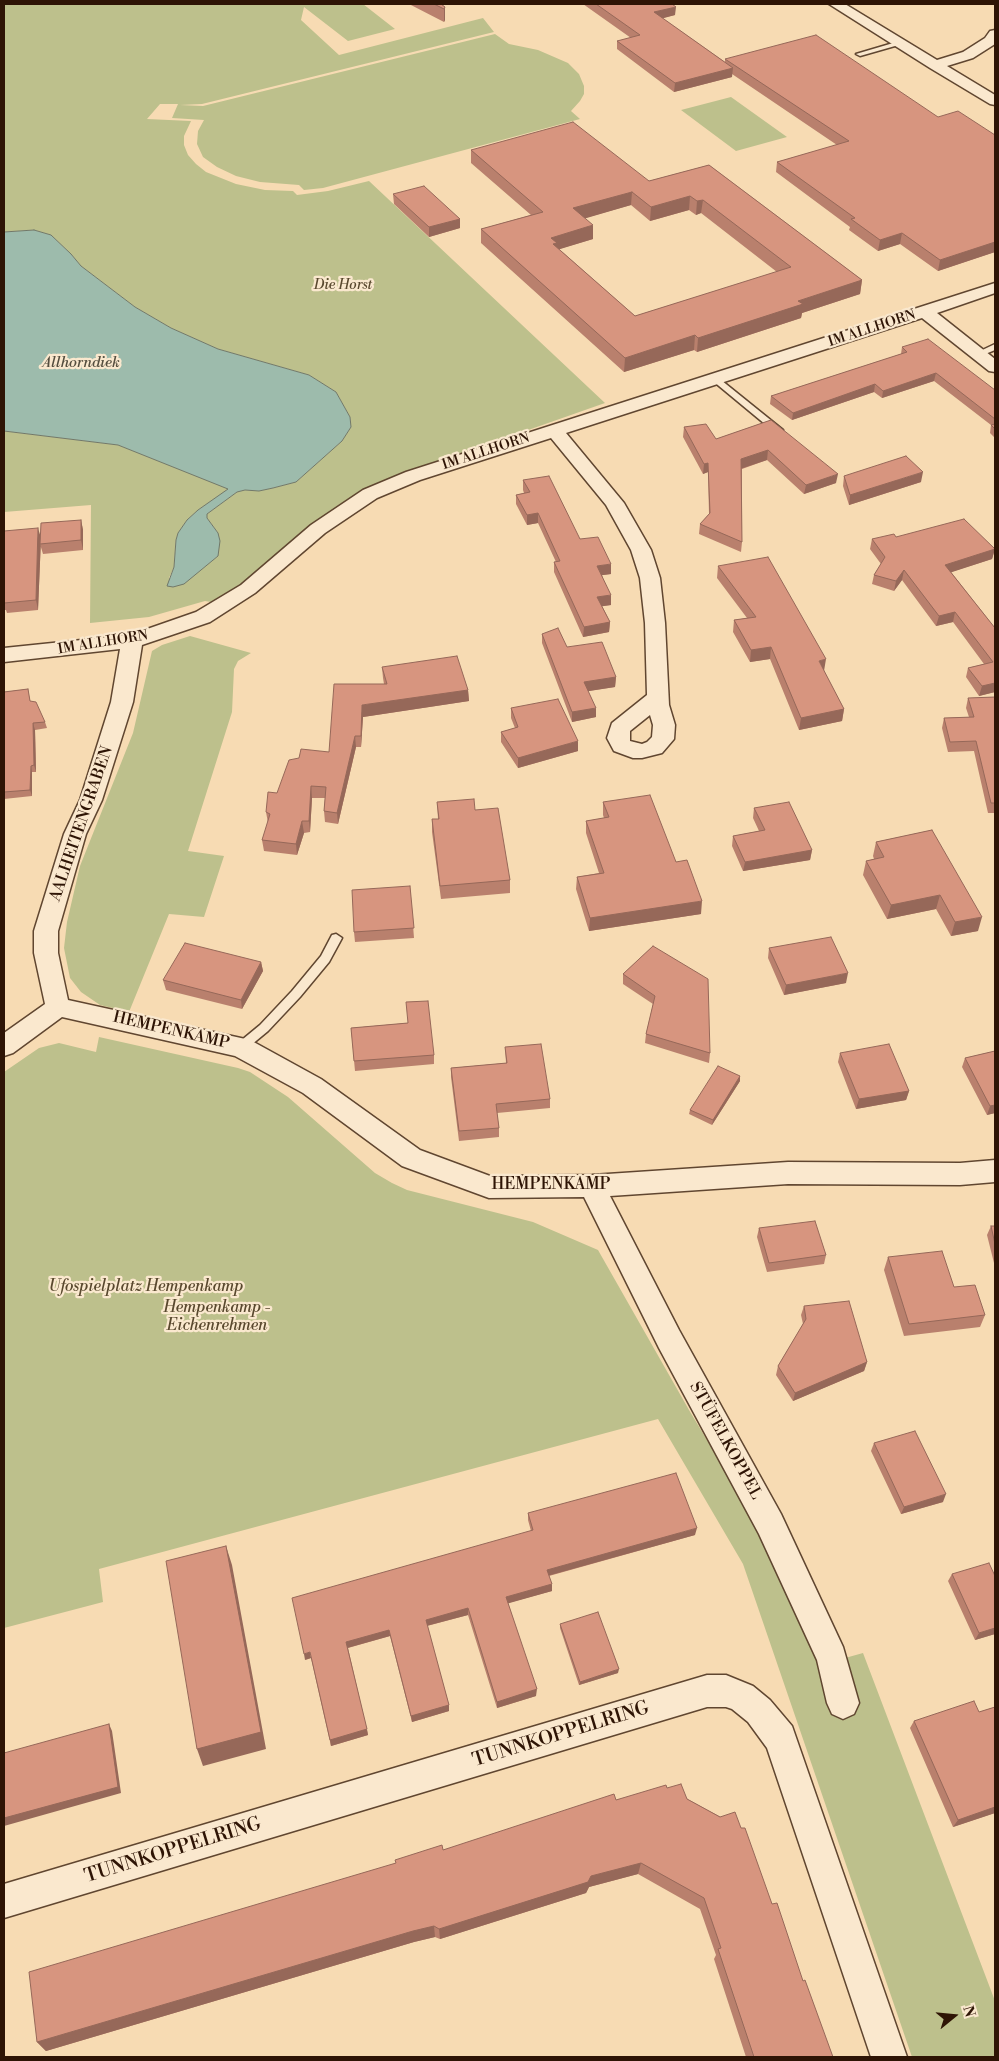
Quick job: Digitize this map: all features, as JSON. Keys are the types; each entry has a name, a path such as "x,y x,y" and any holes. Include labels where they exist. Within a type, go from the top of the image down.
{"street":[{"path":"836,4 995,101"},
{"path":"935,65 968,55 990,41 995,34"},
{"name":"IM ALLHORN","path":"4,655 132,641 203,617 248,589 318,529 370,494 422,473 716,380 995,288"},
{"path":"925,312 995,367"},
{"path":"555,431 614,503 641,550 650,578 656,622 658,697"},
{"name":"AALHEITENGRABEN","path":"58,1007 46,953 46,931 75,834 91,800 122,702 132,641"},
{"path":"4,1046 58,1007"},
{"name":"HEMPENKAMP","path":"58,1007 241,1047 312,1086 411,1158 489,1187 592,1186 788,1173 960,1174 995,1171"},
{"name":"STÜFELKOPPEL","path":"592,1186 669,1340 770,1524 832,1658 843,1703"},
{"name":"TUNNKOPPELRING","path":"4,1901 707,1691 726,1691 742,1697 759,1710 780,1738 796,1779 889,2057"}],"lane":[{"path":"860,54 900,43"},
{"path":"978,354 995,347"},
{"path":"716,380 790,440"},
{"path":"241,1047 264,1028 296,994 325,959 336,938"}],"green space":[{"name":"Die Horst","path":"4,4 363,4 395,29 348,41 304,7 301,20 339,55 483,18 494,32 202,104 180,105 203,106 495,34 509,44 538,50 568,63 579,74 584,86 584,94 571,111 580,119 323,188 304,190 299,185 260,182 236,176 217,167 203,157 197,144 198,131 204,120 172,118 178,104 160,104 147,119 191,121 184,136 184,145 188,155 206,172 236,184 265,190 293,191 297,195 328,191 369,181 605,403 386,480 361,492 238,591 217,603 205,601 149,617 90,623 91,505 4,512 4,431 118,445 229,489 198,510 187,520 178,533 174,567 169,578 184,583 218,556 218,533 207,518 207,514 237,492 245,490 259,491 296,482 342,441 351,427 350,417 336,392 309,375 218,349 171,328 135,307 81,266 51,235 34,230 4,232"},
{"path":"731,97 787,137 736,151 681,110"},
{"path":"190,636 251,653 238,661 234,669 232,712 188,851 224,856 204,917 169,914 129,1012 100,1005 81,992 70,978 64,948 67,922 80,866 133,733 152,651 162,645"},
{"name":"Hempenkamp - Eichenrehmen","path":"99,1037 250,1072 288,1097 375,1173 392,1183 407,1190 533,1222 598,1250 689,1410 755,1520 820,1665 863,1653 995,2001 995,2057 912,2057 743,1564 658,1419 99,1569 103,1602 4,1628 4,1072 39,1048 59,1043 96,1052"}],"water":[{"name":"Allhorndiek","path":"34,230 51,235 81,266 135,307 171,328 218,349 309,375 336,392 350,417 351,427 342,441 296,482 259,491 245,490 237,492 207,514 207,518 218,533 220,541 218,556 184,584 173,587 167,586 174,567 178,533 187,520 198,510 228,489 118,445 4,431 4,232"}],"building":[{"path":"434,4 441,4 445,7 444,9"},
{"path":"596,4 672,4 676,7 654,12 733,68 675,83 617,41 640,35"},
{"path":"816,35 938,117 958,111 995,135 995,242 940,260 902,233 880,240 851,219 855,218 777,162 849,141 725,59"},
{"path":"573,122 649,181 709,165 862,280 798,301 803,304 698,338 695,335 625,358 481,229 543,212 471,150","holes":["632,192 651,207 690,196 697,201 703,200 791,267 635,316 553,244 557,243 551,238 593,225 573,208"]},
{"path":"424,186 460,219 429,227 393,194"},
{"path":"928,339 995,390 995,419 936,373 883,391 875,384 793,413 771,396 907,352 902,347"},
{"path":"771,420 838,474 806,485 768,450 741,459 742,542 700,524 710,513 708,463 704,464 684,427 706,424 716,439"},
{"path":"906,456 923,472 850,495 844,476"},
{"path":"549,476 580,539 598,537 611,564 597,566 611,595 597,597 610,622 584,627 554,562 560,561 538,513 527,515 516,495 530,492 523,480"},
{"path":"964,519 995,549 945,565 995,628 995,683 982,686 968,668 993,662 955,612 939,616 904,570 896,581 874,575 885,557 872,539 894,534 896,537"},
{"path":"81,520 81,540 40,544 41,523"},
{"path":"38,528 36,600 4,603 4,531"},
{"path":"768,557 826,659 819,661 844,709 801,718 771,647 751,650 734,620 756,617 718,566"},
{"path":"558,628 567,647 602,642 616,677 584,682 596,708 572,712 542,634"},
{"path":"457,656 468,690 362,705 361,736 355,736 337,813 324,811 326,787 311,786 309,821 302,821 296,844 262,840 270,814 266,812 268,792 277,793 289,760 299,758 301,749 329,752 334,684 387,684 382,667"},
{"path":"28,689 30,701 36,702 45,722 33,723 34,765 31,766 30,790 4,792 4,692"},
{"path":"995,697 995,803 991,803 976,741 950,742 944,718 974,717 968,698"},
{"path":"558,699 578,741 518,758 501,732 518,727 511,708"},
{"path":"650,795 676,862 687,860 702,901 590,918 577,877 604,873 586,821 609,817 603,802"},
{"path":"474,799 475,810 498,808 510,880 440,886 432,819 439,819 437,802"},
{"path":"789,802 812,850 745,862 733,836 765,830 754,808"},
{"path":"932,830 982,917 955,922 940,895 891,905 866,861 884,857 876,842"},
{"path":"410,886 414,928 354,932 352,890"},
{"path":"831,937 848,973 786,985 769,948"},
{"path":"185,943 261,962 241,1000 163,980"},
{"path":"653,946 708,979 710,1053 646,1034 655,996 623,974"},
{"path":"428,1001 434,1055 354,1061 351,1028 408,1023 406,1002"},
{"path":"541,1044 550,1099 496,1104 499,1128 459,1131 451,1068 507,1063 505,1047"},
{"path":"889,1044 909,1091 859,1099 840,1053"},
{"path":"995,1051 995,1105 990,1106 965,1058"},
{"path":"718,1066 740,1076 713,1120 690,1110"},
{"path":"815,1221 826,1255 769,1263 759,1228"},
{"path":"991,1226 995,1226 995,1244"},
{"path":"942,1251 954,1287 975,1285 985,1315 909,1324 888,1257"},
{"path":"849,1301 867,1362 795,1393 778,1366 806,1319 804,1306"},
{"path":"915,1431 946,1494 904,1507 874,1443"},
{"path":"676,1473 697,1528 547,1570 552,1584 506,1597 537,1689 497,1702 468,1608 426,1620 449,1705 411,1716 389,1630 346,1642 367,1729 330,1740 310,1652 304,1654 292,1598 533,1530 528,1513"},
{"path":"226,1546 261,1732 197,1749 166,1561"},
{"path":"989,1563 995,1576 995,1628 979,1633 952,1574"},
{"path":"598,1612 619,1669 580,1682 560,1624"},
{"path":"974,1701 979,1712 995,1707 995,1807 958,1820 914,1721"},
{"path":"109,1724 118,1787 4,1818 4,1753"},
{"path":"681,1784 687,1799 720,1817 735,1812 741,1828 745,1828 772,1904 777,1903 803,1981 805,1980 833,2057 754,2057 718,1949 721,1948 704,1898 641,1863 591,1876 588,1882 439,1929 434,1926 413,1931 37,2042 29,1972 396,1863 395,1860 442,1845 443,1850 614,1794 616,1800 666,1785 667,1788"}],"park label":[{"name":"Ufospielplatz Hempenkamp","path":"146,1287"}]}
